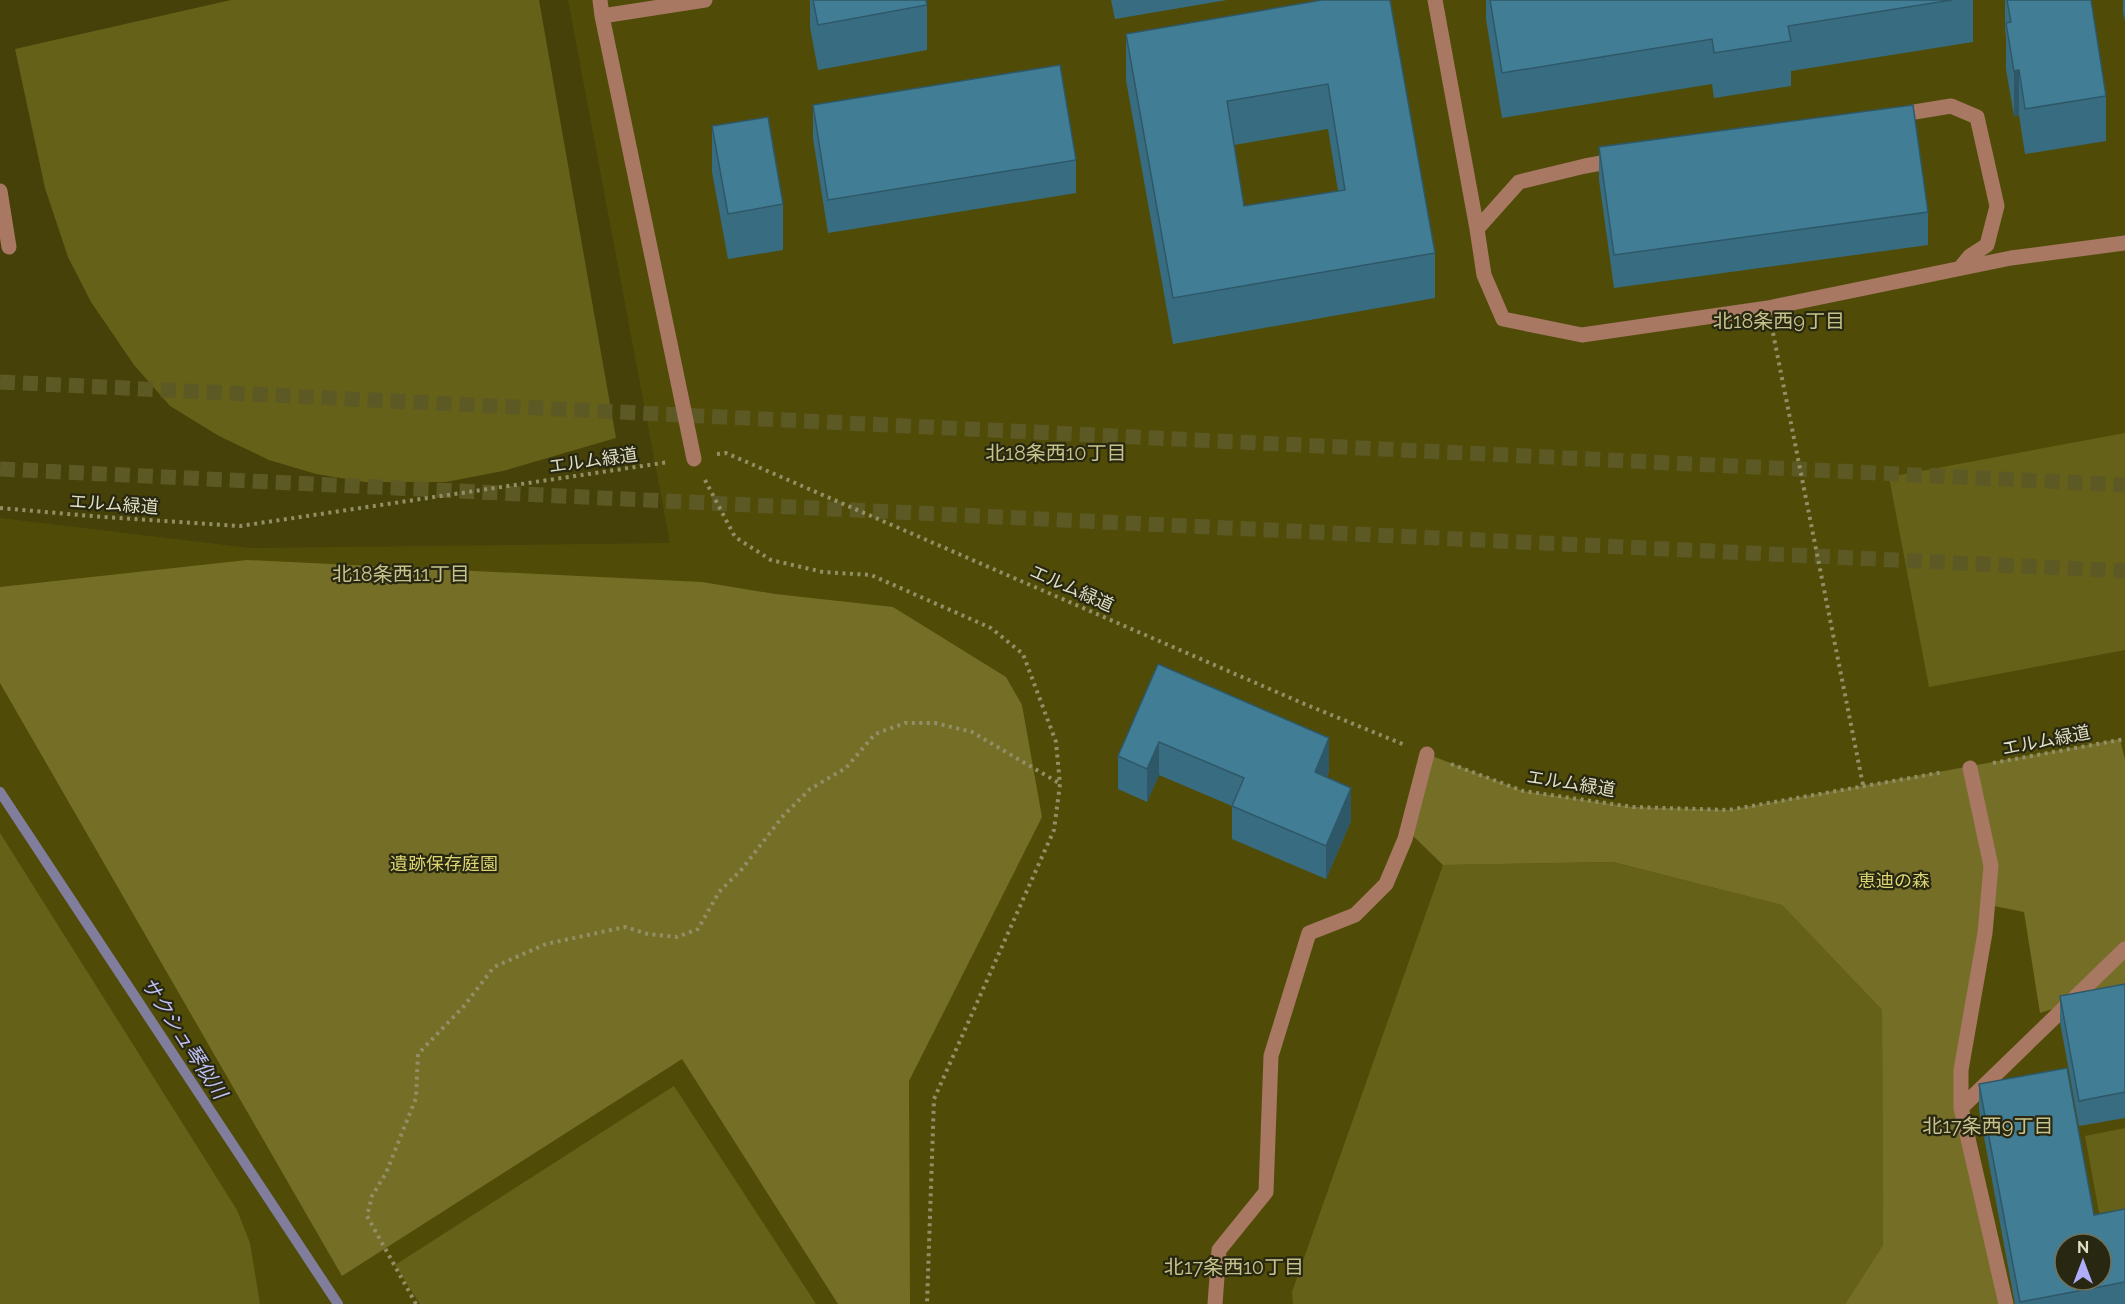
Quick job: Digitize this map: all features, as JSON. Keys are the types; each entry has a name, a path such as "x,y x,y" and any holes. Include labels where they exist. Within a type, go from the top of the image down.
{"street":[{"path":"600,0 694,459"},
{"path":"602,16 705,0"},
{"path":"1435,0 1484,274 1503,319 1582,335 1768,308 2011,258 2125,243"},
{"path":"1880,118 1951,106 1977,117 1997,206 1987,245 1970,256 1960,268"},
{"path":"1477,229 1519,182 1585,166 1632,158"},
{"path":"0,191 9,247"},
{"path":"1215,1304 1219,1250 1266,1192 1272,1056 1310,933 1355,915 1386,884 1405,839 1427,754"},
{"path":"1970,768 1991,866 1985,933 1961,1070 1961,1108 2006,1304"},
{"path":"1961,1108 2125,949"}],"path":[{"path":"1768,308 1863,785"},
{"name":"エルム緑道","path":"0,508 240,526 726,453 1302,703 1523,791 1633,807 1729,810 2125,738"},
{"path":"694,459 735,537 771,560 823,572 871,575 991,628 1023,654 1056,742 1060,784 1054,830 934,1099 927,1304"},
{"path":"416,1304 366,1216 372,1196 386,1173 416,1098 418,1054 464,1006 494,968 546,944 625,927 648,934 677,937 698,929 719,892 742,868 783,816 810,789 846,768 875,734 905,723 935,723 972,732 1060,784"}],"shaded area":[{"path":"231,0 539,0 616,438 503,471 446,482 365,482 316,474 269,460 219,436 170,406 134,365 91,302 68,257 45,188 15,49"},
{"path":"568,0 2125,0 2125,1304 0,1304 0,518 250,548 670,543"},
{"path":"2125,433 2125,650 1929,687 1889,477"},
{"path":"0,833 237,1210 250,1243 260,1304 0,1304"},
{"path":"1613,862 1782,905 1882,1010 1883,1245 1845,1304 1293,1304 1292,1292 1443,865"},
{"path":"674,1086 816,1304 420,1304 395,1265"},
{"path":"2125,1128 2125,1230 2103,1232 2085,1136"}],"green space":[{"name":"遺跡保存庭園","path":"247,560 702,582 775,594 893,607 1006,677 1022,705 1042,817 909,1081 910,1304 838,1304 682,1059 342,1276 0,683 0,587"},
{"name":"恵迪の森","path":"2120,739 2125,760 2125,986 2040,1013 2024,912 1989,905 1961,1070 2010,1304 1845,1304 1883,1245 1882,1010 1782,905 1613,862 1443,865 1407,830 1427,754 1523,791 1633,807 1729,810"}],"building":[{"path":"813,0 926,0 927,5 818,25"},
{"path":"1322,0 1390,0 1435,253 1173,298 1126,34","holes":["1328,84 1345,190 1244,206 1227,101"]},
{"path":"1490,0 1952,0 1788,26 1791,41 1714,53 1712,39 1502,73"},
{"path":"2007,0 2091,0 2106,96 2025,109 2019,70 2014,71 2006,23 2011,22"},
{"path":"1060,65 1076,160 828,200 813,105"},
{"path":"1913,105 1928,212 1614,255 1599,147"},
{"path":"768,117 783,204 728,214 712,126"},
{"path":"1158,664 1329,738 1315,772 1351,788 1326,846 1232,806 1244,778 1159,742 1147,769 1118,756"},
{"path":"2125,984 2125,1092 2079,1101 2060,996"},
{"path":"2067,1068 2094,1215 2125,1209 2125,1282 2113,1284 2113,1232 2053,1232 2053,1292 2072,1292 2020,1302 1979,1084"}],"waterway":[{"name":"サクシュ琴似川","path":"0,792 338,1304"}],"tunnel":[{"path":"0,382 2125,485"},
{"path":"0,469 2125,571"}],"district":[{"name":"北18条西9丁目","path":"1779,321"},
{"name":"北18条西10丁目","path":"1056,453"},
{"name":"北18条西11丁目","path":"401,574"},
{"name":"北17条西9丁目","path":"1988,1126"},
{"name":"北17条西10丁目","path":"1234,1267"}]}
